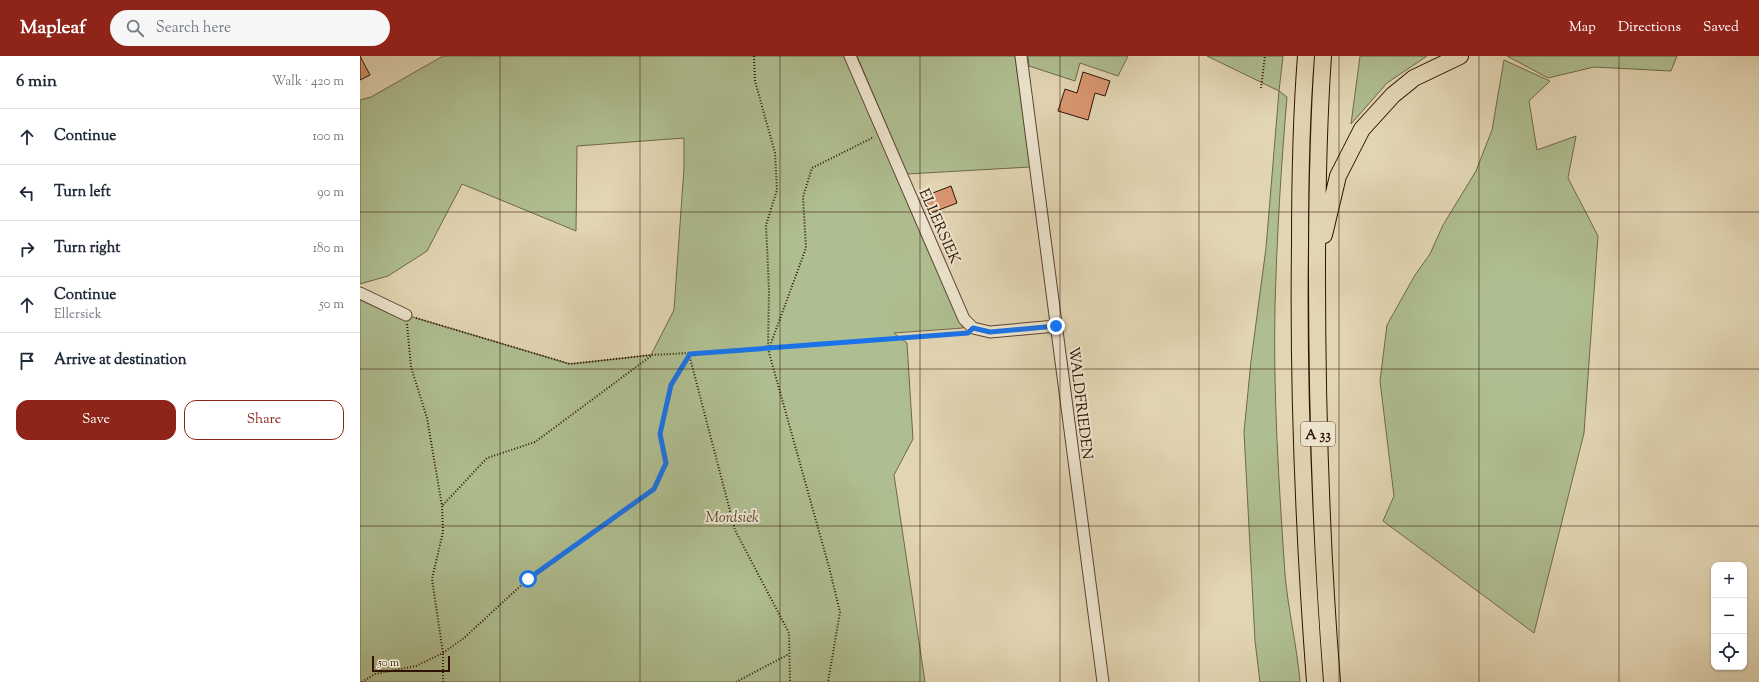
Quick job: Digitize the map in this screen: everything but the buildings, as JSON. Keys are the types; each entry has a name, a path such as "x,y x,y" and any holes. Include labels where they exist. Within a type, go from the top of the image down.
{"highway":[{"name":"A 33","path":"1322,56 1317,190 1317,382 1320,493 1332,682"},
{"path":"1317,268 1338,176 1362,129 1392,95 1414,78 1460,56"},
{"name":"A 33","path":"1305,58 1300,191 1300,382 1303,494 1315,682"}],"street":[{"name":"ELLERSIEK","path":"850,56 882,133 964,319 973,328"},
{"name":"WALDFRIEDEN","path":"1021,56 1103,682"},
{"path":"360,293 406,315"},
{"path":"973,328 990,332 1056,326"}],"path":[{"path":"754,56 755,81 775,153 777,190 766,225 769,290 768,349 829,567 840,612 828,682"},
{"path":"1261,88 1265,56"},
{"path":"768,349 806,248 803,197 812,168 882,133"},
{"path":"443,682 443,653 432,579 443,532 442,506 427,418 411,367 406,315 570,364 652,355 768,349 968,333 973,328"},
{"path":"362,682 375,674 416,666 443,653 464,638 528,579 654,489 666,463 660,434 671,385 690,354"},
{"path":"690,354 735,530 789,633 790,682"},
{"path":"442,506 487,458 535,442 652,355"},
{"path":"736,682 790,654"}],"green space":[{"name":"Mordsiek","path":"443,56 844,56 963,328 894,333 907,343 913,439 894,475 925,682 360,682 360,293 406,315 570,364 651,355 674,310 684,168 684,138 577,146 576,231 462,184 427,251 388,276 360,284 360,100 371,97"},
{"path":"857,56 1015,56 1030,167 907,174"},
{"path":"1028,56 1128,56 1118,76 1080,63 1075,81 1029,66"},
{"path":"1207,56 1283,56 1279,91"},
{"path":"1360,56 1427,56 1387,83 1351,124"},
{"path":"1507,56 1677,56 1671,71 1594,67 1548,78"},
{"path":"1504,60 1550,81 1529,101 1537,150 1576,136 1568,178 1598,236 1584,433 1534,633 1383,521 1394,496 1380,381 1387,325 1415,275 1430,254 1443,225 1476,171 1492,130"},
{"path":"1279,91 1287,97 1276,279 1276,406 1285,574 1300,682 1260,682 1255,641 1244,432 1251,361 1266,248"}],"route":[{"path":"528,579 580,540 654,489 666,463 660,434 671,385 690,354 968,333 973,328 990,332 1056,326"}]}
